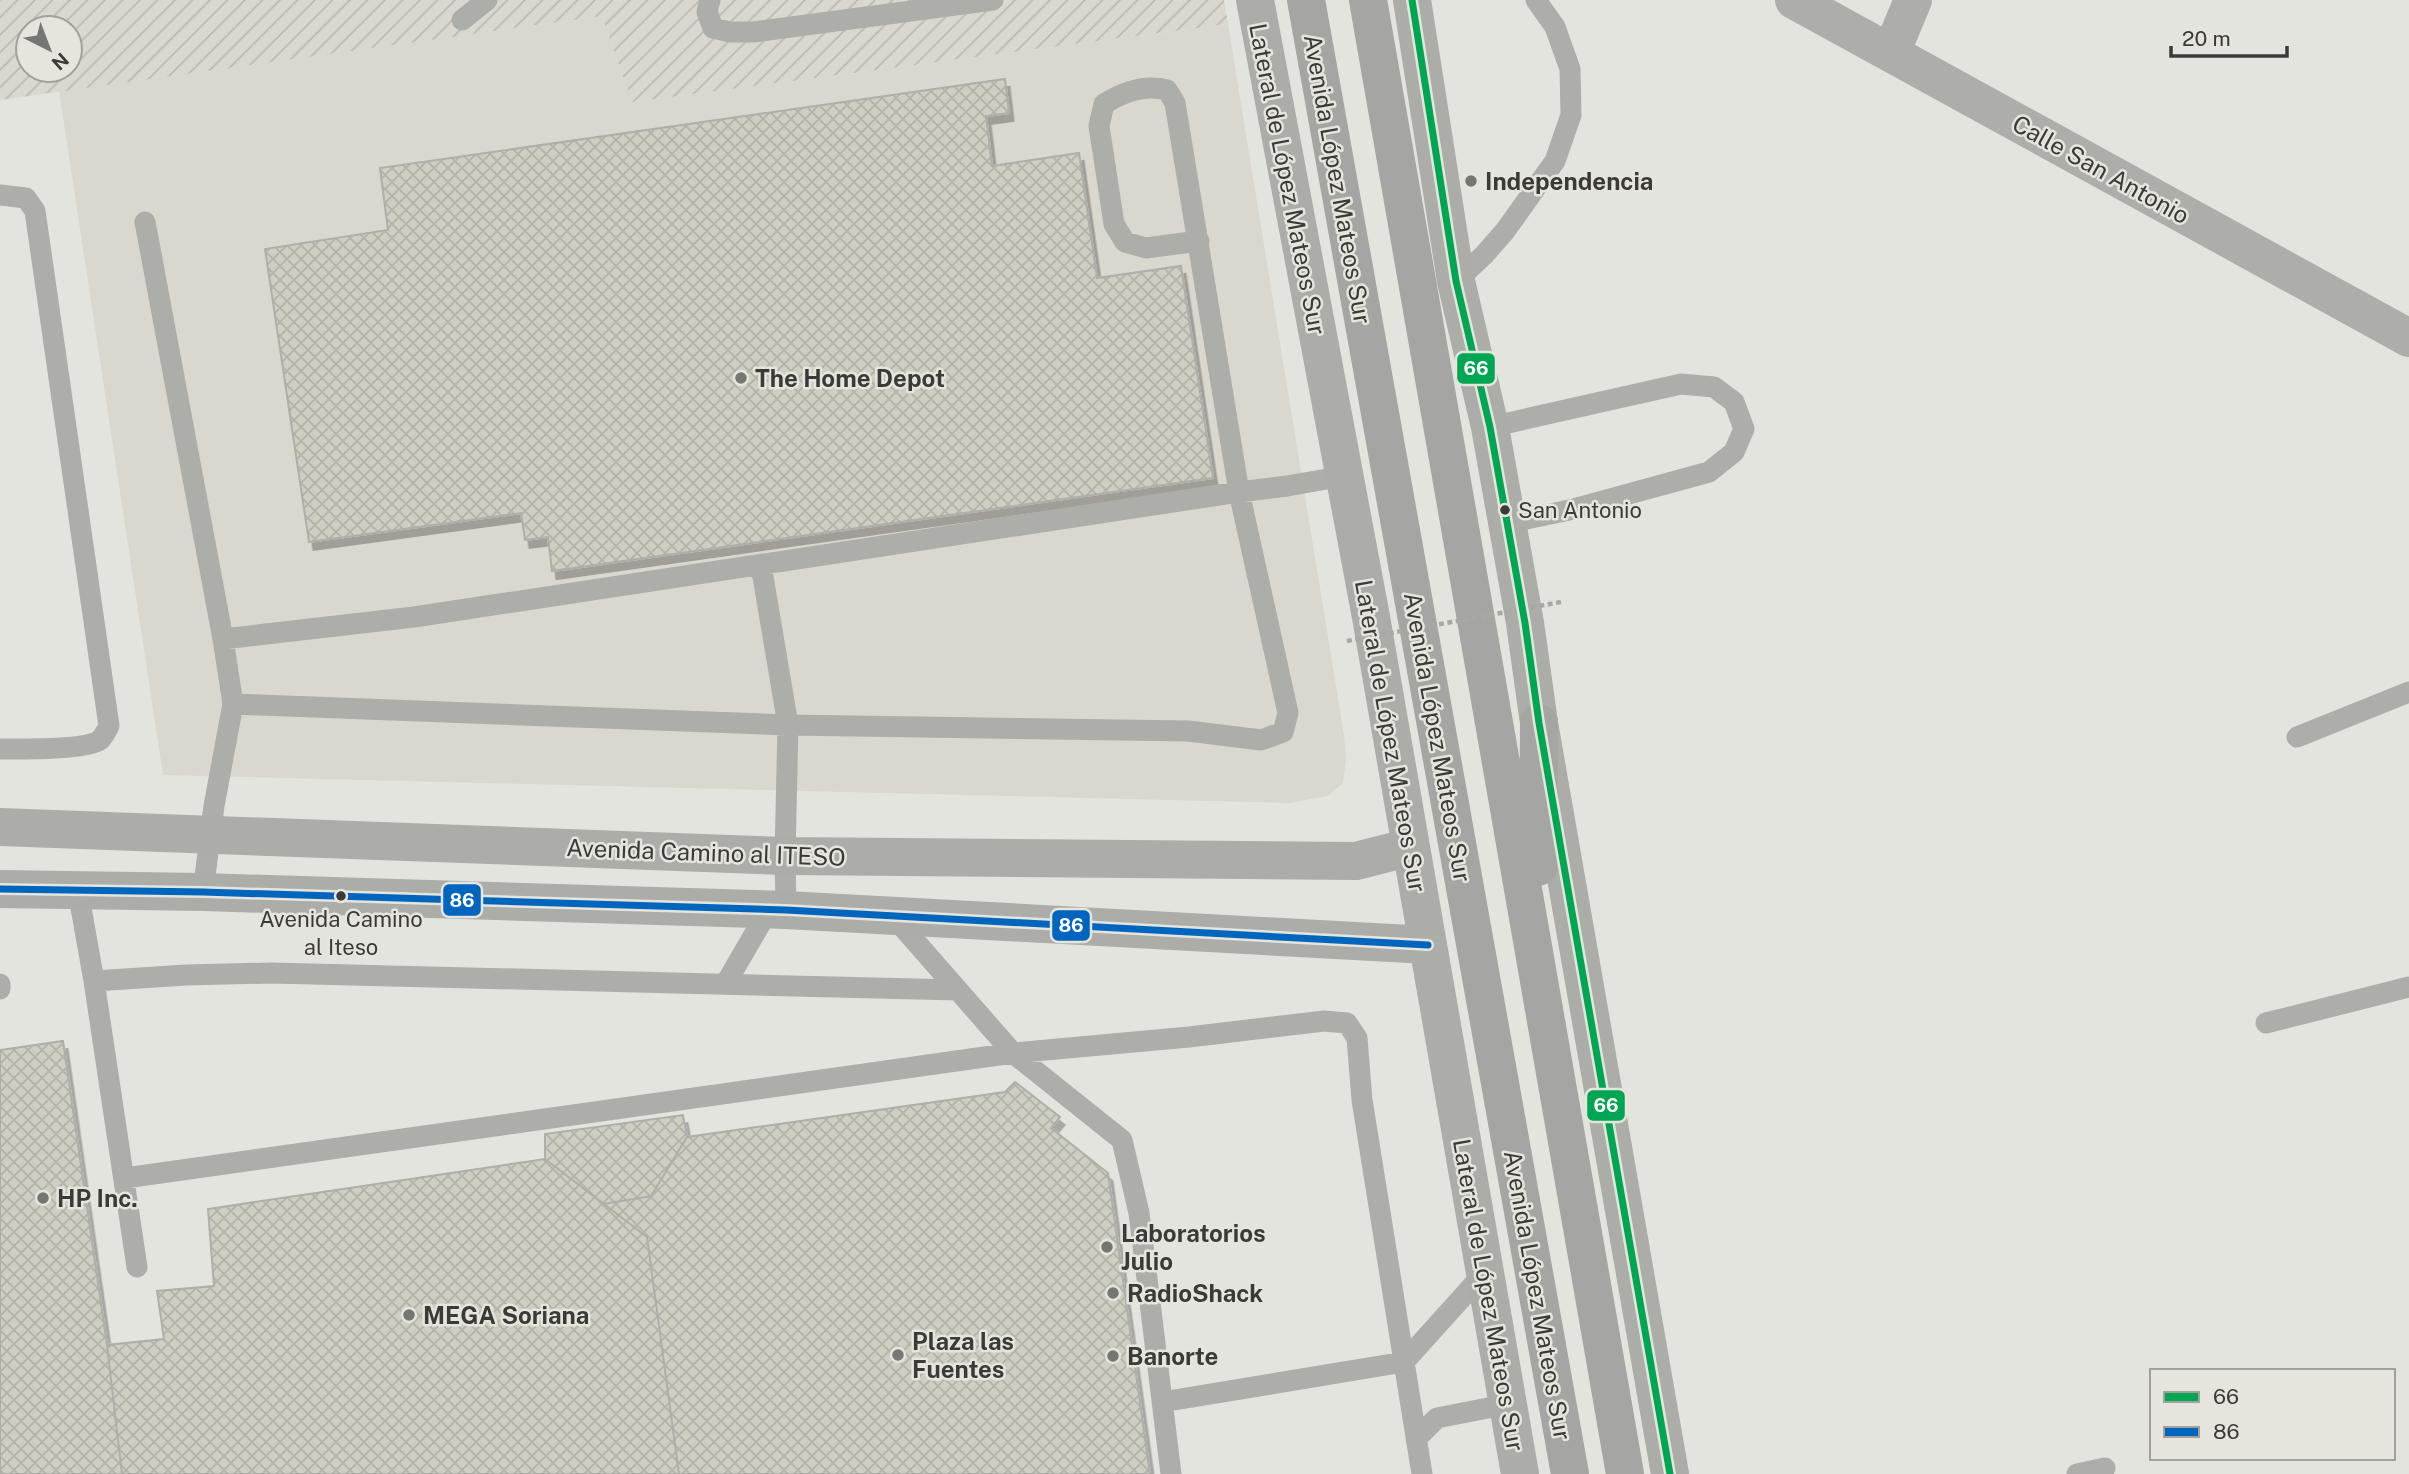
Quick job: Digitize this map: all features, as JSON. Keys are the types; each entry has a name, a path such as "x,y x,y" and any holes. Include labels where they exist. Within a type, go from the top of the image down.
{"main road":[{"name":"Lateral de López Mateos Sur","path":"1255,0 1344,476 1520,1474"},
{"name":"Avenida López Mateos Sur","path":"1306,0 1570,1474"},
{"path":"1368,0 1625,1474"},
{"path":"1412,0 1456,281 1490,427 1670,1474"},
{"path":"1537,967 1539,723"},
{"name":"Avenida Camino al ITESO","path":"0,827 785,856 1356,861 1410,847"},
{"path":"0,888 777,910 1428,945"}],"street":[{"name":"Calle San Antonio","path":"1794,0 2409,338"},
{"path":"1891,53 1913,0"}],"lane":[{"path":"461,20 487,0"},
{"path":"710,0 707,12 713,28 730,32 754,32 993,0"},
{"path":"1456,281 1485,256 1555,161 1571,115 1570,69 1555,27 1536,0"},
{"path":"233,704 788,725 1188,731 1261,740 1283,732 1288,713 1240,492 1199,241 1175,103 1167,90 1157,87 1123,93 1104,104 1099,126 1114,224 1125,242 1146,248 1199,241"},
{"path":"0,195 26,198 35,211 109,726 99,740 85,744 0,749"},
{"path":"145,222 233,704 210,834 203,892"},
{"path":"1490,427 1681,384 1714,387 1734,402 1744,429 1734,452 1709,472 1574,509 1507,523"},
{"path":"223,639 414,617 1344,476"},
{"path":"726,983 777,910 785,856 788,725 761,565"},
{"path":"2297,737 2409,692"},
{"path":"78,891 137,1267"},
{"path":"893,916 1013,1053 1122,1140 1139,1213 1171,1474"},
{"path":"94,981 272,973 958,990"},
{"path":"2266,1023 2409,987"},
{"path":"125,1178 1013,1053 1324,1021 1347,1023 1357,1038 1362,1100 1422,1474"},
{"path":"1162,1402 1404,1362 1485,1272"},
{"path":"1416,1439 1437,1418 1508,1404"},
{"path":"2077,1474 2105,1468"}],"path":[{"path":"1347,641 1561,602"}],"shaded area":[{"path":"0,0 1224,0 1228,24 632,102 602,16 0,100"},
{"path":"602,16 632,102 1228,24 1344,735 1346,760 1343,783 1328,796 1289,803 163,775 59,91"}],"building":[{"name":"The Home Depot","path":"1005,79 1009,113 986,116 992,166 1079,153 1097,278 1181,266 1213,478 552,571 548,537 525,540 521,513 309,542 265,249 388,230 380,168"},
{"name":"HP Inc.","path":"63,1041 107,1345 122,1474 0,1474 0,1050"},
{"name":"Plaza las Fuentes","path":"1015,1082 1060,1117 1051,1128 1108,1173 1150,1474 679,1474 647,1237 604,1204 651,1196 687,1137 1005,1092"},
{"path":"683,1115 687,1137 651,1196 604,1204 545,1159 545,1134"},
{"name":"MEGA Soriana","path":"545,1159 647,1237 679,1474 122,1474 107,1345 164,1339 157,1291 214,1286 208,1209"}],"transit line":[{"name":"66","path":"1412,0 1456,281 1490,427 1670,1474"},
{"name":"86","path":"0,889 203,892 786,910 1428,945"}],"place":[{"name":"Independencia","path":"1471,181"},
{"name":"The Home Depot","path":"741,378"},
{"name":"San Antonio","path":"1505,510"},
{"name":"Avenida Camino al Iteso","path":"341,896"},
{"name":"HP Inc.","path":"43,1198"},
{"name":"Laboratorios Julio","path":"1107,1247"},
{"name":"RadioShack","path":"1113,1293"},
{"name":"MEGA Soriana","path":"409,1315"},
{"name":"Plaza las Fuentes","path":"898,1355"},
{"name":"Banorte","path":"1113,1356"}]}
